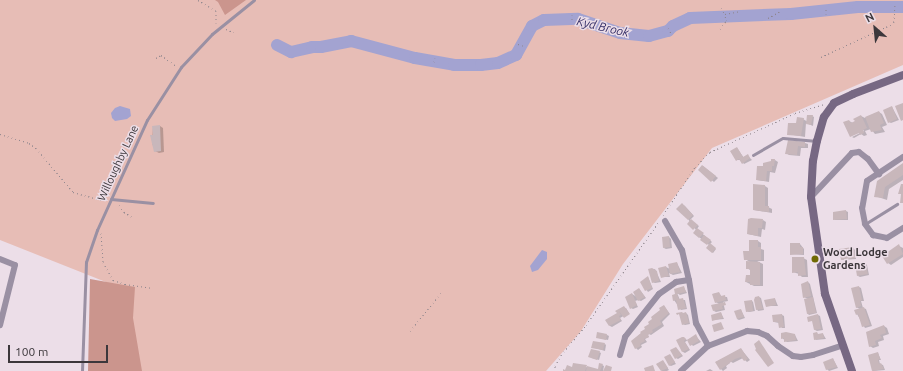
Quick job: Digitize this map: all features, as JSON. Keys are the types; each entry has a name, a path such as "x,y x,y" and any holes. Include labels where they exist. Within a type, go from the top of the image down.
{"street":[{"path":"852,371 826,294 811,197 813,162 824,117 834,103 903,75"},
{"path":"811,197 852,153 859,152 868,159 879,174"},
{"path":"903,157 867,181 862,208 865,224 873,235 887,238 903,228"},
{"path":"665,221 682,250 689,280 696,323 708,346"},
{"path":"0,259 15,265 0,325"},
{"path":"620,355 625,336 659,294 676,282 689,280"},
{"path":"680,371 708,346 747,331 758,332 767,336 778,346 794,356 813,355 843,345"}],"lane":[{"name":"Willoughby Lane","path":"82,371 86,262 99,225 147,120 179,70 212,34 254,0"},
{"path":"753,156 783,138 817,141"},
{"path":"110,201 116,200 154,203"},
{"path":"865,224 897,204"}],"path":[{"path":"198,0 216,11 216,22"},
{"path":"821,57 890,25 894,22 895,4"},
{"path":"720,29 726,21 726,14 721,8"},
{"path":"826,8 826,14"},
{"path":"726,14 741,11"},
{"path":"768,18 779,12"},
{"path":"572,15 572,21"},
{"path":"222,27 234,32"},
{"path":"616,34 618,28"},
{"path":"668,28 671,33"},
{"path":"518,44 524,46"},
{"path":"156,58 162,55 179,70"},
{"path":"434,62 436,58"},
{"path":"556,371 555,366 561,355 586,325 661,219 676,193 701,160 710,152 794,113 811,107 834,103"},
{"path":"0,134 28,143 36,148 73,192 110,201"},
{"path":"116,200 124,212 132,217"},
{"path":"99,225 103,247 103,262 114,280 125,284 153,288"},
{"path":"410,332 441,293"}],"shaded area":[{"path":"0,0 903,0 903,65 712,148 623,264 581,331 546,371 134,371 126,290 0,240"},
{"path":"215,0 246,0 225,15 218,2"},
{"path":"90,279 135,287 133,318 142,371 88,371"}],"water":[{"path":"120,106 130,109 131,116 127,119 115,121 112,118 111,113 115,108"},
{"path":"542,250 547,252 547,259 538,270 532,272 530,266"}],"building":[{"path":"903,103 903,120 901,121 895,106"},
{"path":"892,106 897,119 888,123 883,110"},
{"path":"879,111 884,123 880,125 882,130 871,132 865,117"},
{"path":"807,115 813,115 811,125 806,124"},
{"path":"861,115 867,128 863,130 864,133 860,135 859,133 850,137 843,122 849,120 851,123 855,121 853,119"},
{"path":"797,117 804,118 801,136 787,135 788,123 796,123"},
{"path":"160,125 161,151 154,152 150,135 153,135 152,126"},
{"path":"788,140 805,142 805,147 798,146 797,155 785,154"},
{"path":"737,147 743,157 748,154 750,158 742,164 739,159 736,161 730,151"},
{"path":"771,159 775,159 774,166 772,166 772,171 767,171 766,181 756,180 757,166 763,166 763,163 771,161"},
{"path":"903,163 903,175 885,187 883,198 874,197 877,181"},
{"path":"702,165 716,176 711,182 698,170"},
{"path":"753,184 765,185 765,206 769,206 769,212 753,210"},
{"path":"901,184 903,184 903,203 900,203 901,194 898,194"},
{"path":"682,203 693,215 688,220 676,209"},
{"path":"846,210 847,219 833,220 833,212"},
{"path":"691,219 698,225 693,230 687,224"},
{"path":"748,219 763,219 762,228 758,228 758,236 747,234"},
{"path":"697,228 704,233 699,238 693,233"},
{"path":"704,235 711,240 707,245 700,240"},
{"path":"669,236 670,247 663,248 662,237"},
{"path":"749,240 758,240 758,247 761,247 761,260 744,260 743,251 749,251"},
{"path":"710,243 716,248 712,253 706,248"},
{"path":"790,243 800,243 800,247 803,247 803,254 790,255"},
{"path":"899,244 903,254 887,264 882,256"},
{"path":"853,247 855,258 841,260 839,249"},
{"path":"792,257 804,257 806,275 798,276 798,272 792,273"},
{"path":"746,261 760,262 760,285 750,285 750,282 745,282 746,275 750,275 750,269 746,269"},
{"path":"677,262 680,272 670,274 668,264"},
{"path":"865,262 868,274 857,276 855,264"},
{"path":"666,266 669,276 661,278 658,268"},
{"path":"652,268 657,271 659,281 652,283 648,269"},
{"path":"648,276 652,288 645,291 640,282"},
{"path":"808,281 811,296 803,298 801,284"},
{"path":"684,286 686,292 677,294 679,299 683,298 686,308 678,310 676,300 673,301 672,295 675,294 674,289"},
{"path":"859,286 862,300 860,301 861,306 856,308 851,288"},
{"path":"639,288 645,297 638,301 633,292"},
{"path":"719,292 721,296 725,295 726,300 715,303 712,294"},
{"path":"632,293 637,305 630,309 625,297"},
{"path":"759,296 763,309 756,310 754,300 755,297"},
{"path":"813,297 816,313 807,314 804,299"},
{"path":"775,298 776,305 766,307 764,300"},
{"path":"752,300 753,311 746,312 744,301"},
{"path":"725,302 726,305 722,306 723,309 713,311 711,305"},
{"path":"664,305 669,313 660,321 662,324 652,330 653,332 648,335 649,337 644,339 645,341 640,344 641,346 635,349 631,341 645,329 644,327 649,324 648,322 652,319 651,317"},
{"path":"624,306 630,314 624,318 619,311 621,320 609,326 605,320 617,313 615,311"},
{"path":"864,307 870,325 862,327 858,314 856,315 854,310"},
{"path":"741,309 744,317 737,319 734,311"},
{"path":"686,312 689,323 682,325 679,314 677,315 676,313"},
{"path":"721,312 723,318 712,321 711,315"},
{"path":"782,314 784,327 779,328 778,322 773,322 772,315"},
{"path":"818,314 821,329 814,330 812,321 808,322 807,317"},
{"path":"721,322 724,329 714,332 712,325"},
{"path":"884,325 886,333 880,335 882,338 875,341 876,345 869,347 866,332"},
{"path":"597,332 607,334 606,340 596,338"},
{"path":"786,332 795,334 796,340 784,342 784,338 781,339 781,333"},
{"path":"817,332 818,334 823,333 824,338 814,340 813,333"},
{"path":"696,334 699,341 690,346 687,340"},
{"path":"682,337 686,339 684,341 689,349 682,352 676,340"},
{"path":"759,340 774,363 768,367 755,350 754,344"},
{"path":"593,341 605,343 603,350 591,348"},
{"path":"676,347 682,355 675,359 670,350"},
{"path":"741,348 748,359 744,361 741,357 735,359 720,370 715,362"},
{"path":"591,349 600,351 597,360 588,357"},
{"path":"878,352 880,359 878,360 879,364 881,363 884,369 872,371 868,355"},
{"path":"670,354 675,362 669,366 664,357"},
{"path":"833,358 837,367 826,370 823,362"},
{"path":"663,360 668,368 661,371 656,364"},
{"path":"573,363 587,365 585,371 563,371 567,365 572,367"},
{"path":"599,363 603,364 600,371 586,371 587,366 598,369"},
{"path":"606,365 612,367 611,371 603,371"},
{"path":"653,365 655,371 645,371 644,368"}],"waterway":[{"name":"Kyd Brook","path":"277,45 291,52 351,41 415,58 454,65 481,65 498,63 516,55 532,26 544,20 578,19 620,33 649,36 668,31 673,26 690,18 791,14 858,7 903,7"}],"place":[{"name":"Wood Lodge Gardens","path":"815,259"}]}
